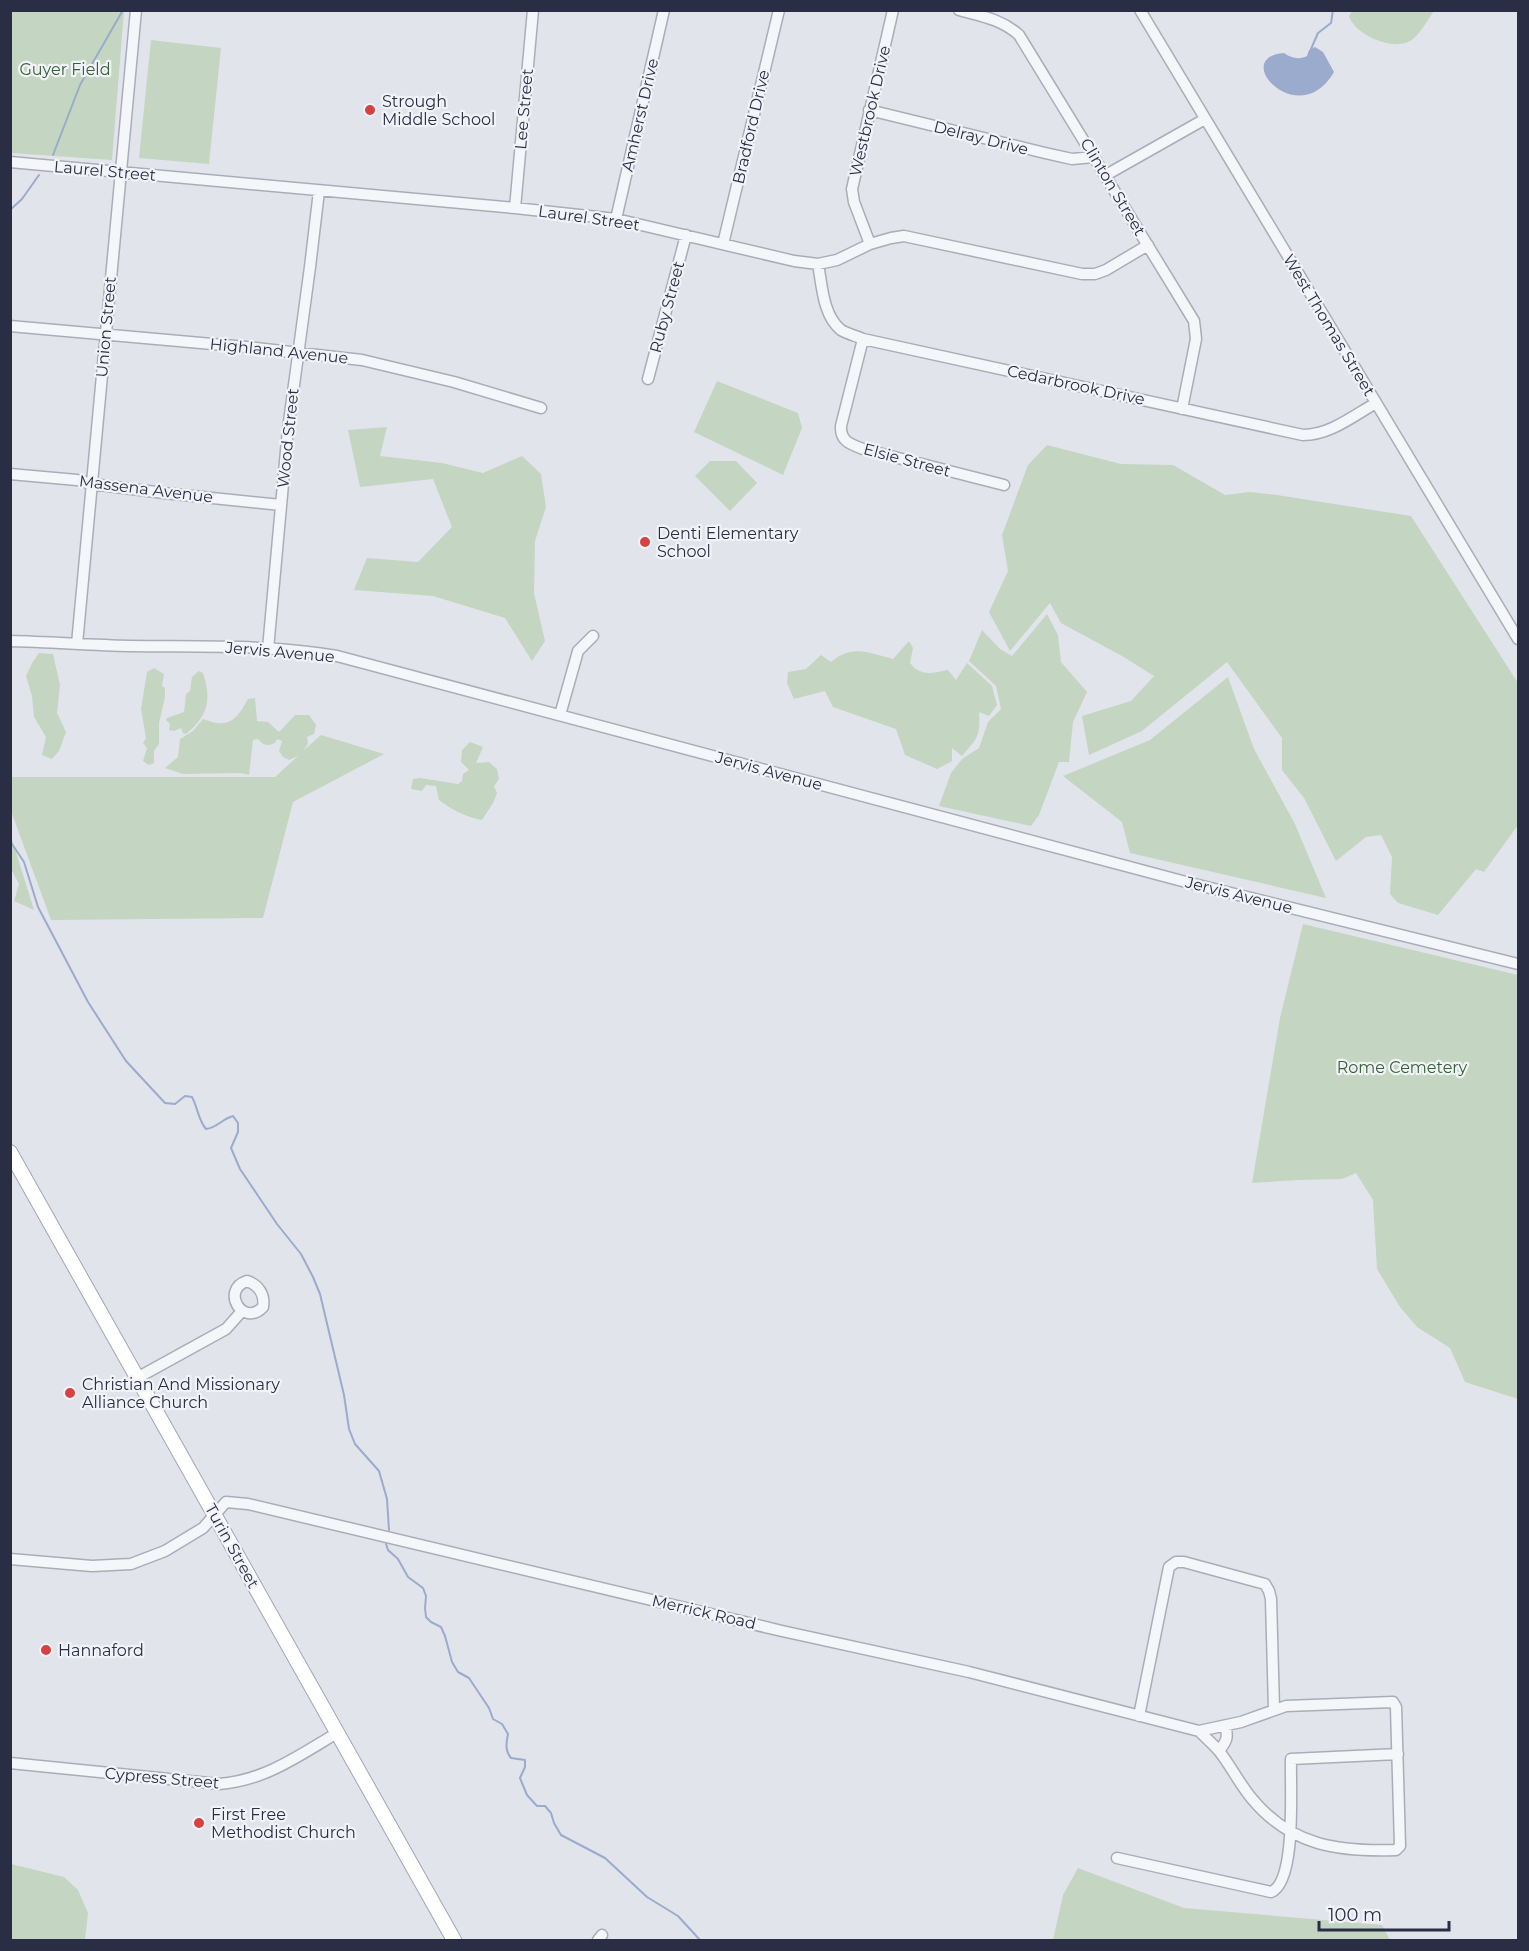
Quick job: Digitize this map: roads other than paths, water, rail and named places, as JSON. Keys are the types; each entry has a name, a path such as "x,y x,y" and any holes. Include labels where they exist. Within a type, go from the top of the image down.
{"main road":[{"name":"Turin Street","path":"10,1152 454,1941"}],"street":[{"name":"Union Street","path":"77,644 136,10"},
{"name":"Lee Street","path":"515,207 533,10"},
{"name":"Amherst Drive","path":"616,219 664,10"},
{"name":"Bradford Drive","path":"723,244 779,10"},
{"name":"Westbrook Drive","path":"870,244 854,202 852,189 893,10"},
{"name":"Clinton Street","path":"959,10 997,20 1008,25 1019,35 1194,321 1196,339 1182,409"},
{"name":"West Thomas Street","path":"1140,10 1518,639"},
{"name":"Delray Drive","path":"869,110 1063,157 1083,159 1094,157"},
{"path":"1106,176 1205,119"},
{"name":"Laurel Street","path":"10,162 515,207 616,219 794,261 818,264 837,260 870,244 891,238 915,238 1082,274 1095,274 1148,245"},
{"name":"Wood Street","path":"268,650 288,429 319,191"},
{"name":"Ruby Street","path":"648,379 686,235"},
{"name":"Cedarbrook Drive","path":"818,264 825,303 835,324 847,333 863,339 1303,435 1316,435 1333,429 1376,403"},
{"name":"Highland Avenue","path":"10,326 362,360 454,382 541,408"},
{"name":"Elsie Street","path":"863,339 841,426 840,434 844,440 863,449 1004,485"},
{"name":"Massena Avenue","path":"10,474 281,505"},
{"path":"560,715 578,651 593,636"},
{"name":"Jervis Avenue","path":"10,641 312,652 337,656 1186,882 1518,964"},
{"path":"137,1378 226,1329 242,1311"},
{"name":"Merrick Road","path":"215,1516 226,1502 248,1504 782,1631 969,1672 1199,1731"},
{"path":"10,1559 92,1566 131,1564 165,1551 203,1528 215,1516"},
{"path":"1139,1716 1169,1567 1176,1562 1184,1562 1265,1584 1271,1599 1274,1709"},
{"path":"1393,1702 1396,1707 1400,1846 1395,1850 1343,1850 1317,1843 1291,1832 1273,1820 1253,1800 1219,1751 1199,1731 1286,1706 1393,1702"},
{"path":"1219,1751 1226,1742 1228,1734 1225,1725"},
{"name":"Cypress Street","path":"10,1763 219,1784 238,1783 277,1768 337,1733"},
{"path":"1117,1858 1271,1892 1277,1890 1281,1885 1289,1851 1291,1759 1398,1754"}],"water":[{"path":"1315,47 1323,52 1334,72 1320,89 1304,95 1288,94 1275,87 1266,77 1264,66 1269,57 1284,53 1301,58 1307,56 1309,50"}],"waterway":[{"path":"53,155 80,85 123,10"},
{"path":"1311,49 1318,33 1331,23 1333,10"},
{"path":"10,210 22,199 39,175"},
{"path":"10,841 24,862 38,907 88,1002 126,1061 165,1103 175,1104 185,1096 192,1097 206,1129 233,1116 238,1123 238,1132 231,1148 240,1169 277,1224 301,1254 320,1294 344,1395 349,1429 355,1444 379,1471 387,1499 389,1530"},
{"path":"386,1544 408,1577 423,1588 426,1596 426,1617 441,1627 452,1662 458,1672 469,1678 489,1708 493,1719 502,1724 508,1734 506,1747 509,1755 511,1758 525,1760 525,1767 520,1778 527,1795 537,1806 545,1806 551,1813 561,1835 605,1858 647,1897 678,1916 700,1940"}],"place":[{"name":"Strough Middle School","path":"370,110"},
{"name":"Denti Elementary School","path":"645,542"},
{"name":"Christian And Missionary Alliance Church","path":"70,1393"},
{"name":"Hannaford","path":"46,1650"},
{"name":"First Free Methodist Church","path":"199,1823"}],"park label":[{"name":"Guyer Field","path":"65,69"},
{"name":"Rome Cemetery","path":"1402,1067"}]}
